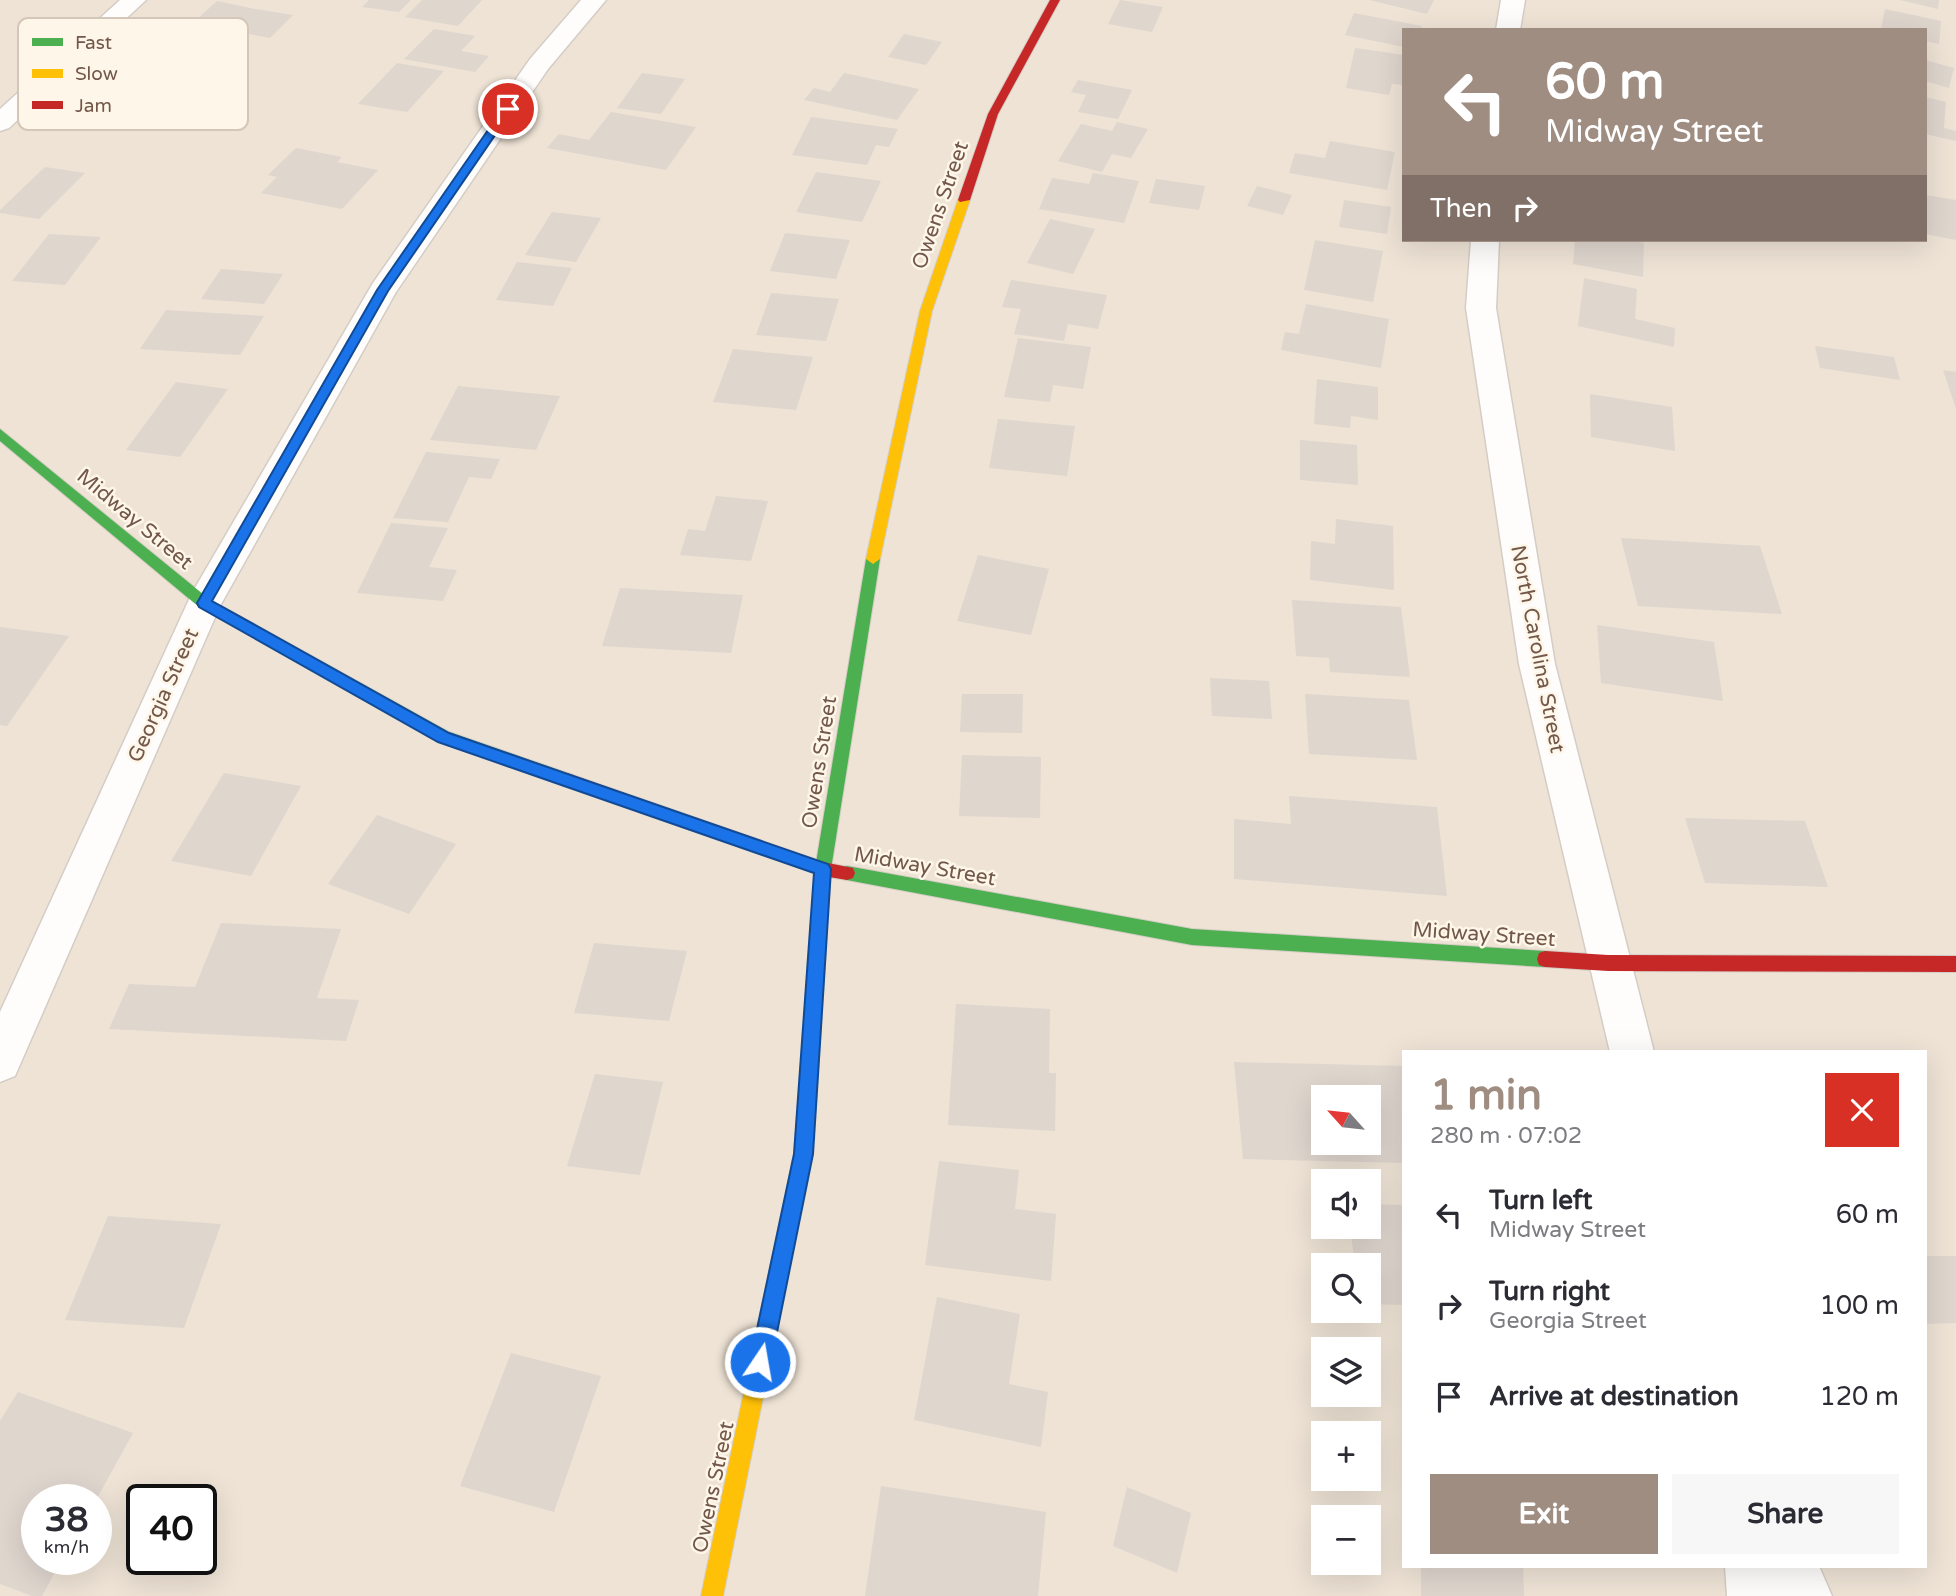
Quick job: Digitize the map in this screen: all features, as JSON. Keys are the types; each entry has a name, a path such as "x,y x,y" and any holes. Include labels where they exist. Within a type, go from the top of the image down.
{"street":[{"path":"114,18 134,0"},
{"name":"Georgia Street","path":"0,1060 204,603 383,290 539,64 594,0"},
{"name":"Owens Street","path":"712,1596 803,1154 823,869 878,531 926,311 993,114 1055,0"},
{"path":"1508,28 1513,0"},
{"path":"0,123 18,106"},
{"name":"North Carolina Street","path":"1485,242 1481,308 1536,664 1631,1050"},
{"name":"Midway Street","path":"0,434 204,603 444,737 823,869 1192,937 1608,963 1956,964"},
{"path":"1751,1568 1754,1596"},
{"path":"1793,1568 1805,1596"}],"shaded area":[{"path":"0,0 1956,0 1956,1596 0,1596"}],"building":[{"path":"369,0 411,0 399,12 362,7"},
{"path":"422,0 482,0 458,26 405,17"},
{"path":"1120,0 1163,7 1152,32 1108,24"},
{"path":"1369,0 1434,0 1427,14"},
{"path":"1900,0 1939,0 1938,9"},
{"path":"217,1 293,15 270,38 248,34 248,18 198,18"},
{"path":"1885,9 1941,21 1939,44 1927,41 1927,28 1881,28"},
{"path":"1354,13 1422,26 1402,28 1402,47 1345,35"},
{"path":"434,29 475,36 461,51 489,56 475,72 404,59"},
{"path":"904,34 942,42 926,65 888,57"},
{"path":"1355,48 1402,55 1402,85 1392,84 1389,95 1346,88"},
{"path":"1927,61 1954,68 1949,88 1927,82"},
{"path":"397,63 444,71 407,112 358,104"},
{"path":"642,73 685,79 661,114 617,108"},
{"path":"844,73 919,89 897,120 804,100 814,88 830,92"},
{"path":"1078,80 1132,90 1118,119 1078,112 1086,95 1071,92"},
{"path":"1927,97 1946,102 1944,128 1956,131 1956,141 1927,134"},
{"path":"611,112 696,127 666,170 547,148 559,134 589,140"},
{"path":"811,117 898,129 889,147 876,145 867,165 792,155"},
{"path":"1117,122 1148,129 1131,158 1112,154 1102,172 1058,161 1081,124 1112,131"},
{"path":"1330,141 1395,152 1387,190 1289,173 1295,153 1325,158"},
{"path":"296,148 342,157 337,162 378,170 342,209 261,193 277,177 268,175"},
{"path":"45,167 85,173 39,219 0,213 0,210"},
{"path":"816,172 881,181 862,222 796,212"},
{"path":"1093,173 1139,181 1124,223 1039,209 1052,178 1089,184"},
{"path":"1156,179 1205,186 1199,210 1149,203"},
{"path":"1257,186 1292,195 1283,215 1247,206"},
{"path":"1927,195 1956,200 1956,240 1927,234"},
{"path":"1344,200 1391,207 1387,234 1339,227"},
{"path":"552,212 601,218 576,262 525,255"},
{"path":"1050,219 1095,229 1073,274 1027,263"},
{"path":"785,233 850,240 836,279 770,271"},
{"path":"49,234 101,237 65,285 12,281"},
{"path":"1315,240 1383,251 1373,302 1304,290"},
{"path":"1575,242 1644,243 1643,277 1573,264"},
{"path":"517,262 572,268 553,306 496,300"},
{"path":"221,269 283,274 264,304 201,299"},
{"path":"1584,278 1637,289 1635,319 1675,328 1674,347 1578,326"},
{"path":"1011,280 1107,295 1098,329 1068,324 1064,341 1014,334 1021,309 1002,307"},
{"path":"771,293 839,299 826,341 756,335"},
{"path":"1306,304 1389,319 1381,368 1281,350 1285,332 1299,334"},
{"path":"166,310 264,316 240,355 140,349"},
{"path":"1018,338 1091,347 1083,389 1053,385 1050,402 1004,397"},
{"path":"1815,346 1894,357 1900,380 1820,368"},
{"path":"733,349 813,357 796,410 713,402"},
{"path":"1943,370 1956,372 1956,409"},
{"path":"1317,379 1378,387 1378,420 1351,416 1350,428 1314,424"},
{"path":"176,382 228,389 180,457 126,450"},
{"path":"458,386 560,396 536,450 430,440"},
{"path":"1590,394 1672,407 1675,451 1591,437"},
{"path":"998,419 1075,426 1067,476 989,468"},
{"path":"1300,440 1357,445 1358,485 1300,480"},
{"path":"426,452 500,459 491,479 469,477 448,522 393,518"},
{"path":"716,496 768,501 751,561 680,555 688,529 705,531"},
{"path":"1336,519 1393,526 1394,590 1310,580 1311,541 1335,544"},
{"path":"391,523 448,528 429,567 457,570 443,601 357,593"},
{"path":"1621,538 1760,546 1782,614 1638,606"},
{"path":"978,555 1049,569 1031,635 957,621"},
{"path":"620,588 743,595 731,653 602,646"},
{"path":"1292,600 1401,607 1410,677 1330,672 1329,658 1296,656"},
{"path":"1597,625 1714,642 1723,701 1601,683"},
{"path":"0,627 69,636 7,726 0,725"},
{"path":"1210,678 1269,681 1272,719 1212,716"},
{"path":"962,694 1023,694 1022,733 960,732"},
{"path":"1305,694 1409,700 1417,760 1309,754"},
{"path":"962,755 1041,757 1040,818 959,816"},
{"path":"224,773 301,786 251,876 171,861"},
{"path":"1289,796 1437,807 1447,896 1234,879 1234,819 1291,824"},
{"path":"377,815 456,844 409,914 328,884"},
{"path":"1685,818 1805,821 1828,887 1705,883"},
{"path":"221,923 341,929 317,998 359,1000 346,1041 109,1029 129,984 195,987"},
{"path":"594,943 687,951 669,1021 574,1013"},
{"path":"956,1004 1050,1009 1049,1073 1056,1073 1055,1131 948,1125"},
{"path":"1234,1062 1402,1066 1402,1163 1243,1159"},
{"path":"595,1074 663,1082 640,1175 567,1166"},
{"path":"939,1161 1019,1170 1015,1209 1056,1214 1051,1281 925,1265"},
{"path":"1381,1204 1402,1205 1402,1305 1381,1304 1381,1253 1353,1253 1352,1239 1381,1239"},
{"path":"108,1216 221,1224 184,1328 65,1320"},
{"path":"1927,1256 1956,1256 1956,1323 1927,1324"},
{"path":"937,1297 1020,1314 1009,1384 1048,1392 1041,1447 914,1420"},
{"path":"511,1353 601,1376 554,1512 460,1486"},
{"path":"18,1392 133,1433 105,1484 21,1484 21,1575 53,1575 42,1596 32,1596 0,1584 0,1421"},
{"path":"881,1486 1046,1512 1038,1596 865,1596"},
{"path":"1127,1487 1191,1513 1177,1573 1113,1546"},
{"path":"1421,1568 1523,1568 1524,1596 1421,1596"}],"traffic: fast":[{"path":"0,434 204,603 444,737 567,780"},
{"path":"807,1103 823,869 873,559"},
{"path":"847,873 1192,937 1545,959"}],"traffic: slow":[{"path":"873,559 926,311 964,200"},
{"path":"712,1596 803,1154 807,1103"}],"traffic: jam":[{"path":"964,200 993,114 1055,0"},
{"path":"567,780 823,869 847,873"},
{"path":"1545,959 1608,963 1956,964"}],"route":[{"path":"508,109 383,290 204,603 444,737 823,869 803,1154 760,1362"}]}
